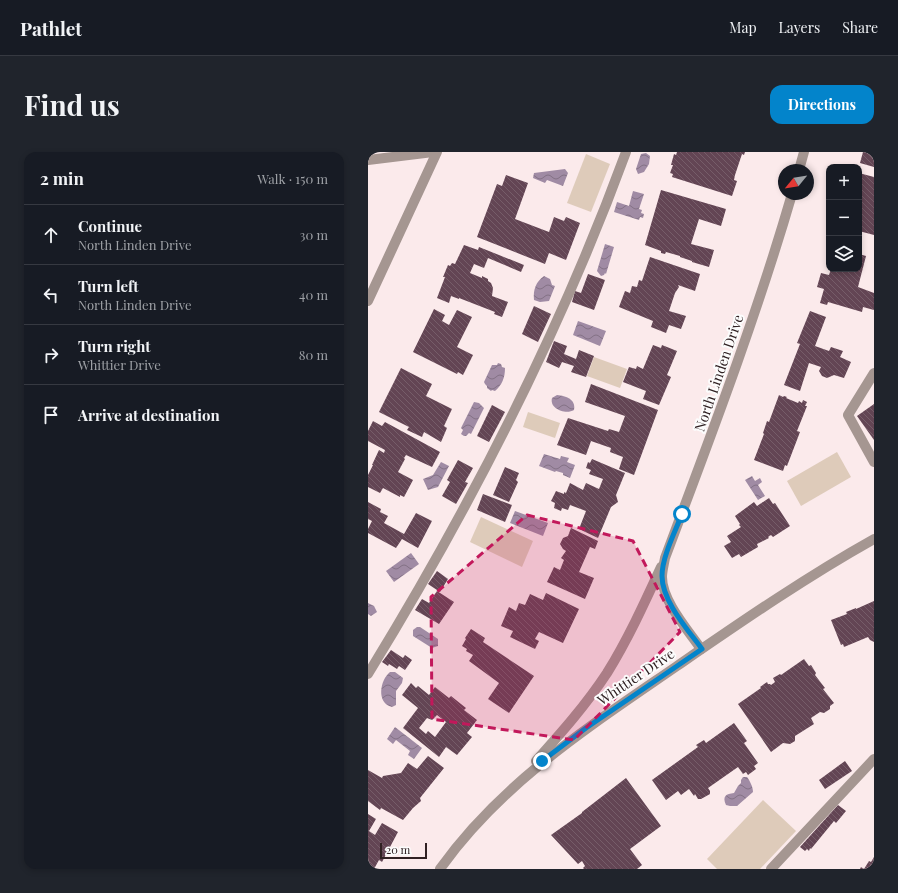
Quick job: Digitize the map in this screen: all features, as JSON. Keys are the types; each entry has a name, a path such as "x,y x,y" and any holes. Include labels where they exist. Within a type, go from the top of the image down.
{"street":[{"path":"368,160 433,152"},
{"path":"368,301 437,152"},
{"path":"368,674 454,528 520,401 575,282 626,152"},
{"path":"801,164 804,152"},
{"name":"North Linden Drive","path":"508,791 563,731 587,702 606,674 636,621 665,558 718,420 772,262 790,200"},
{"path":"874,373 848,415 874,462"},
{"name":"Whittier Drive","path":"440,869 453,850 479,820 508,791 542,761 586,728 702,649 803,582 874,539"},
{"name":"North Linden Drive","path":"665,558 662,577 665,595 702,649"},
{"path":"771,869 874,759"}],"highlighted area":[{"path":"527,515 633,541 680,632 574,740 432,719 431,597"}],"shaded area":[{"path":"586,154 610,164 591,212 567,203"},
{"path":"594,357 627,369 620,388 587,376"},
{"path":"528,412 560,423 555,438 523,427"},
{"path":"837,452 851,477 801,506 787,481"},
{"path":"481,517 533,541 522,567 470,542"},
{"path":"763,800 796,831 760,869 717,869 707,859"}],"water":[{"path":"646,153 650,156 649,164 644,172 638,174 636,169 641,154"},
{"path":"565,169 568,173 563,186 547,180 545,183 533,178 534,173"},
{"path":"633,191 644,194 639,209 642,210 641,213 644,214 643,218 640,217 639,220 614,212 617,202 629,206"},
{"path":"605,244 614,247 606,274 605,273 601,276 597,271"},
{"path":"544,276 550,279 552,285 555,286 549,301 540,302 534,300 534,292 537,283"},
{"path":"578,321 606,331 600,346 573,335"},
{"path":"498,363 505,368 504,378 495,391 491,391 487,388 484,382 492,365 497,365"},
{"path":"557,395 570,399 573,403 574,410 567,412 556,408 553,405 552,398"},
{"path":"474,402 479,403 484,408 471,434 469,433 464,436 461,434 463,430 461,428"},
{"path":"544,454 560,459 561,456 569,458 567,462 575,465 570,478 563,475 563,473 555,472 539,466"},
{"path":"441,462 449,466 438,487 428,490 423,479 433,475"},
{"path":"752,476 755,481 760,478 762,482 758,485 765,496 758,500 745,480"},
{"path":"515,511 548,523 543,536 510,523"},
{"path":"411,553 419,564 394,582 386,571"},
{"path":"368,603 374,606 377,612 371,616 368,614"},
{"path":"420,627 438,639 438,646 432,648 413,636 413,630"},
{"path":"390,672 395,672 403,678 402,683 396,691 396,705 392,707 387,705 384,701 381,691 384,680"},
{"path":"395,727 422,748 414,759 408,755 410,751 396,740 393,744 387,739"},
{"path":"743,777 747,777 752,786 753,792 737,806 726,805 724,799 729,794 734,793"}],"building":[{"path":"677,152 745,152 744,155 742,154 735,175 734,180 737,181 732,196 672,177 673,174 670,173 673,165 671,165 674,154 676,155"},
{"path":"863,152 874,152 874,167 860,163"},
{"path":"862,174 874,177 874,235 862,232"},
{"path":"506,175 528,183 515,219 549,232 554,217 564,221 566,217 580,223 566,260 549,253 545,264 477,237 497,184 502,186"},
{"path":"661,190 726,209 721,226 699,219 691,244 714,250 709,267 692,262 680,256 666,252 665,254 661,253 661,251 645,245"},
{"path":"464,245 478,250 479,247 524,265 521,272 488,258 484,268 474,264 470,273 488,279 493,288 492,296 508,302 502,317 494,314 495,312 459,298 451,296 449,303 437,298 448,265 450,266 452,263 455,264"},
{"path":"862,255 866,256 862,272"},
{"path":"650,257 700,274 695,291 678,285 679,287 675,293 669,311 686,316 681,329 669,325 666,333 651,327 653,321 619,307 625,291 630,293 632,286 637,287 639,280 642,281"},
{"path":"830,272 862,272 858,287 874,293 874,310 863,307 862,312 828,302 827,305 820,303 824,289 817,287 821,273 829,275"},
{"path":"588,274 605,280 594,310 572,302 575,291 581,293"},
{"path":"534,306 551,314 538,342 522,334"},
{"path":"434,309 445,315 442,321 449,325 457,310 472,317 457,347 473,355 463,375 458,372 457,374 413,352"},
{"path":"810,311 826,317 815,346 829,351 831,347 843,351 840,357 851,362 844,378 834,375 827,378 822,376 819,371 821,367 809,363 800,391 784,385 800,344 797,343"},
{"path":"554,341 567,346 564,354 576,359 579,350 594,356 586,377 571,372 574,366 562,362 559,368 546,362"},
{"path":"653,345 661,348 662,345 677,351 667,375 671,377 659,405 643,399 646,391 623,382 629,367 636,369 637,366 643,369"},
{"path":"401,368 432,384 426,396 452,409 444,426 447,428 441,442 424,432 422,437 407,430 409,427 379,412"},
{"path":"591,384 658,410 634,475 619,469 623,457 610,452 611,448 591,441 586,455 557,445 568,418 608,431 609,429 619,432 625,416 585,402"},
{"path":"779,395 787,397 786,398 798,403 799,401 802,403 803,400 807,402 805,406 807,406 797,431 800,432 787,466 785,465 783,471 754,460 764,434 767,421 769,422"},
{"path":"874,404 874,440 857,416"},
{"path":"492,405 505,412 489,442 477,436"},
{"path":"373,421 382,426 385,422 440,452 432,467 406,455 398,472 413,480 404,497 400,495 400,497 383,488 380,493 368,487 368,475 372,465 379,450 384,453 385,450 368,441 368,431"},
{"path":"592,459 625,473 616,495 618,502 611,507 598,538 579,529 586,511 570,505 568,510 562,508 561,511 554,508 555,503 551,501 556,491 564,494 564,492 566,493 570,483 583,490 586,483 599,489 603,479 589,474 591,470 586,468 588,462 590,463"},
{"path":"458,460 473,468 465,482 468,483 456,504 442,496 450,482 447,480"},
{"path":"505,467 519,473 516,480 518,482 509,502 493,495"},
{"path":"483,494 512,505 505,522 477,510"},
{"path":"769,498 773,504 775,503 790,526 773,537 771,535 768,537 769,538 757,544 758,547 741,557 739,554 732,558 724,546 731,542 727,536 741,527 735,516 754,502 757,506"},
{"path":"368,502 381,509 380,512 388,516 384,523 404,534 416,513 432,521 418,548 402,539 396,548 368,533 368,529 372,521 368,519"},
{"path":"571,528 598,541 595,549 590,547 579,572 594,578 585,599 547,582 554,567 560,570 564,560 561,558 566,551 560,544 563,538 568,536"},
{"path":"437,571 448,579 440,592 428,584"},
{"path":"437,591 454,602 439,624 415,610 422,599 429,603"},
{"path":"546,593 579,609 563,643 539,632 535,639 539,641 535,649 510,637 513,631 501,626 509,607 516,611 519,603 525,605 530,594 543,600"},
{"path":"874,601 874,642 868,637 844,647 843,644 841,645 831,620 847,614 846,612"},
{"path":"471,629 485,638 483,642 534,676 509,713 488,699 499,683 469,661 473,655 466,651 467,649 462,646"},
{"path":"391,650 403,658 405,655 412,660 405,670 399,666 397,669 389,664 388,666 382,662"},
{"path":"804,659 809,666 811,665 816,673 815,675 825,688 823,689 834,703 830,706 830,709 824,713 820,712 811,718 814,724 795,736 795,741 790,744 783,743 771,752 738,704 767,682 771,685 775,682 773,678 780,674 781,675"},
{"path":"411,683 416,688 418,686 429,695 435,687 449,698 451,696 466,708 464,710 477,720 467,733 472,737 457,755 446,747 439,757 403,728 418,708 402,695","holes":["437,715 446,722 435,737 428,731 426,734 419,728 427,718 432,720"]},
{"path":"734,723 747,741 744,743 758,763 754,766 756,769 748,775 746,772 743,774 738,767 708,788 710,794 701,799 698,799 695,794 694,796 689,789 681,795 678,791 666,800 652,780 698,747 696,745 704,740 706,743"},
{"path":"428,756 444,768 420,798 421,801 403,820 381,808 380,810 368,801 368,770 382,778 383,776 401,773 408,763 417,769"},
{"path":"845,761 852,771 825,789 819,780"},
{"path":"626,778 661,826 630,849 642,865 637,869 584,869 583,868 585,866 582,861 578,864 551,835 582,813"},
{"path":"838,805 846,811 836,823 834,821 809,851 807,849 805,851 800,847"},
{"path":"368,814 376,819 369,831 375,835 382,823 398,832 382,862 379,860 374,869 368,869"},
{"path":"874,857 874,869 864,869 869,861 871,862"}],"route":[{"path":"542,761 586,728 702,649 665,595 662,577 665,558 682,514"}]}
